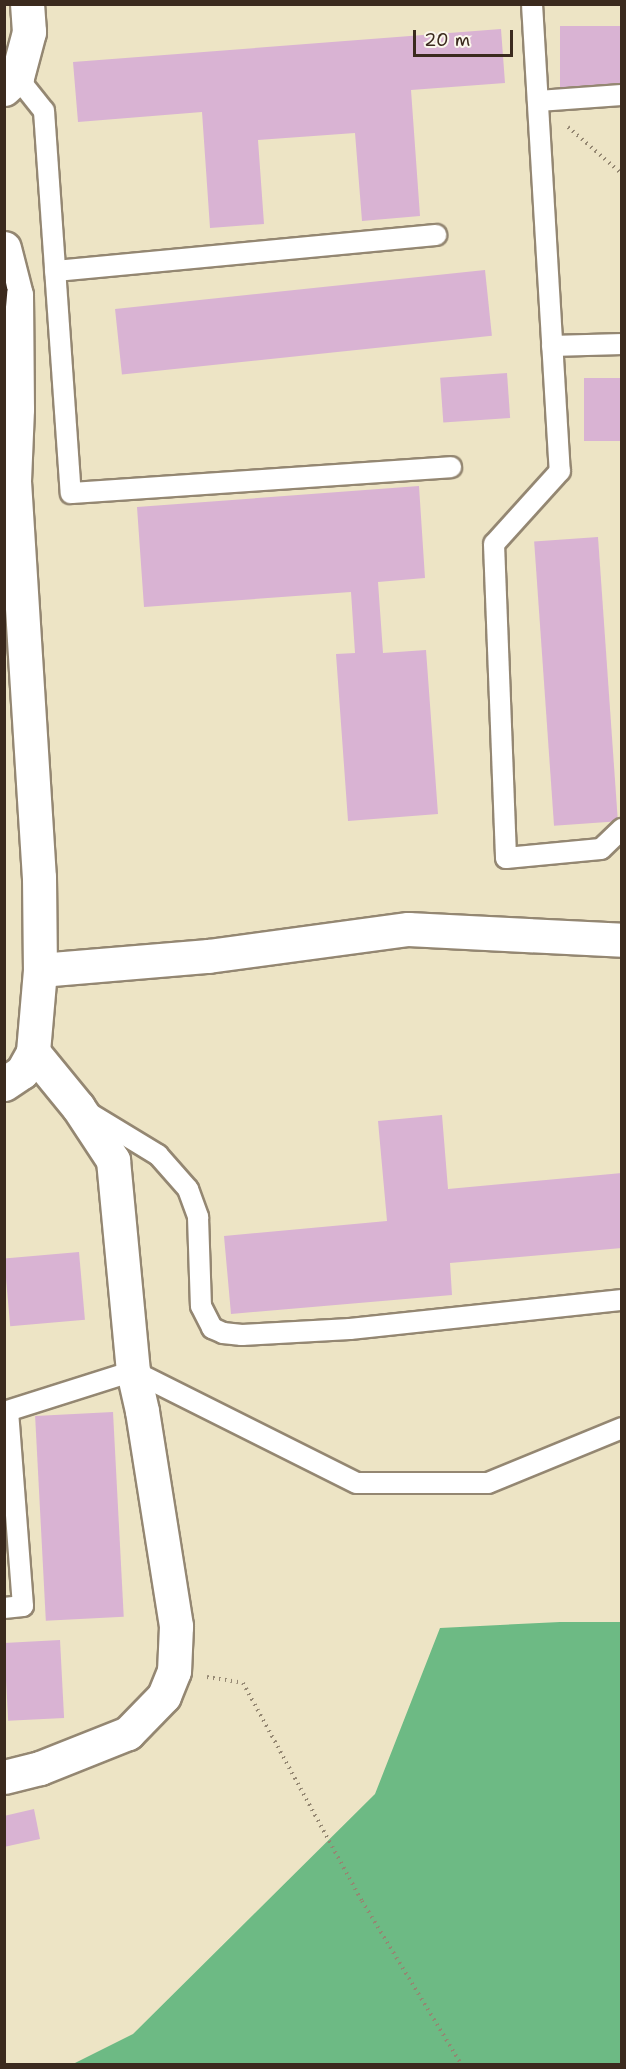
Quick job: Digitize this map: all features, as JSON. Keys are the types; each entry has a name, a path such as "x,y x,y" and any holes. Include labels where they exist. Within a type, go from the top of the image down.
{"street":[{"path":"11,83 29,32 27,4"},
{"path":"4,248 16,295 9,482 39,877 40,970 33,1052 22,1072 4,1084"},
{"path":"40,970 208,956 408,929 621,940"},
{"path":"4,1777 40,1768 128,1733 164,1696 174,1671 176,1626 134,1371 113,1160 78,1107 33,1052"}],"lane":[{"path":"532,4 560,471 494,544 506,858 601,849 621,829"},
{"path":"11,83 44,111 70,493 451,467"},
{"path":"538,101 621,95"},
{"path":"54,271 436,235"},
{"path":"552,346 621,344"},
{"path":"78,1107 158,1155 188,1189 198,1216 201,1306 213,1328 223,1333 242,1335 350,1329 621,1300"},
{"path":"4,1608 23,1606 6,1412 134,1371 357,1483 488,1483 621,1428"}],"path":[{"path":"538,101 621,174"},
{"path":"174,1671 243,1683 362,1901 461,2064"}],"green space":[{"path":"560,1622 621,1622 621,2064 73,2064 133,2034 375,1794 440,1628"}],"building":[{"path":"560,26 622,26 622,90 560,90"},
{"path":"501,29 505,83 411,90 420,216 362,221 355,133 258,140 264,224 210,228 202,112 78,122 73,62"},
{"path":"485,270 492,336 122,375 115,309"},
{"path":"507,373 510,418 443,423 440,378"},
{"path":"584,378 622,378 622,441 584,441"},
{"path":"419,486 425,578 378,582 383,653 426,650 438,814 348,821 336,654 355,653 351,592 144,607 137,507"},
{"path":"598,537 618,821 554,826 534,541"},
{"path":"442,1115 448,1189 622,1173 622,1248 450,1263 452,1295 231,1314 224,1236 387,1221 378,1121"},
{"path":"79,1252 85,1320 10,1326 4,1259"},
{"path":"113,1412 124,1617 46,1621 35,1416"},
{"path":"60,1640 64,1718 8,1721 4,1643"},
{"path":"34,1809 40,1839 4,1847 4,1816"}],"tram line":[{"path":"4,276 7,290 4,325"}]}
